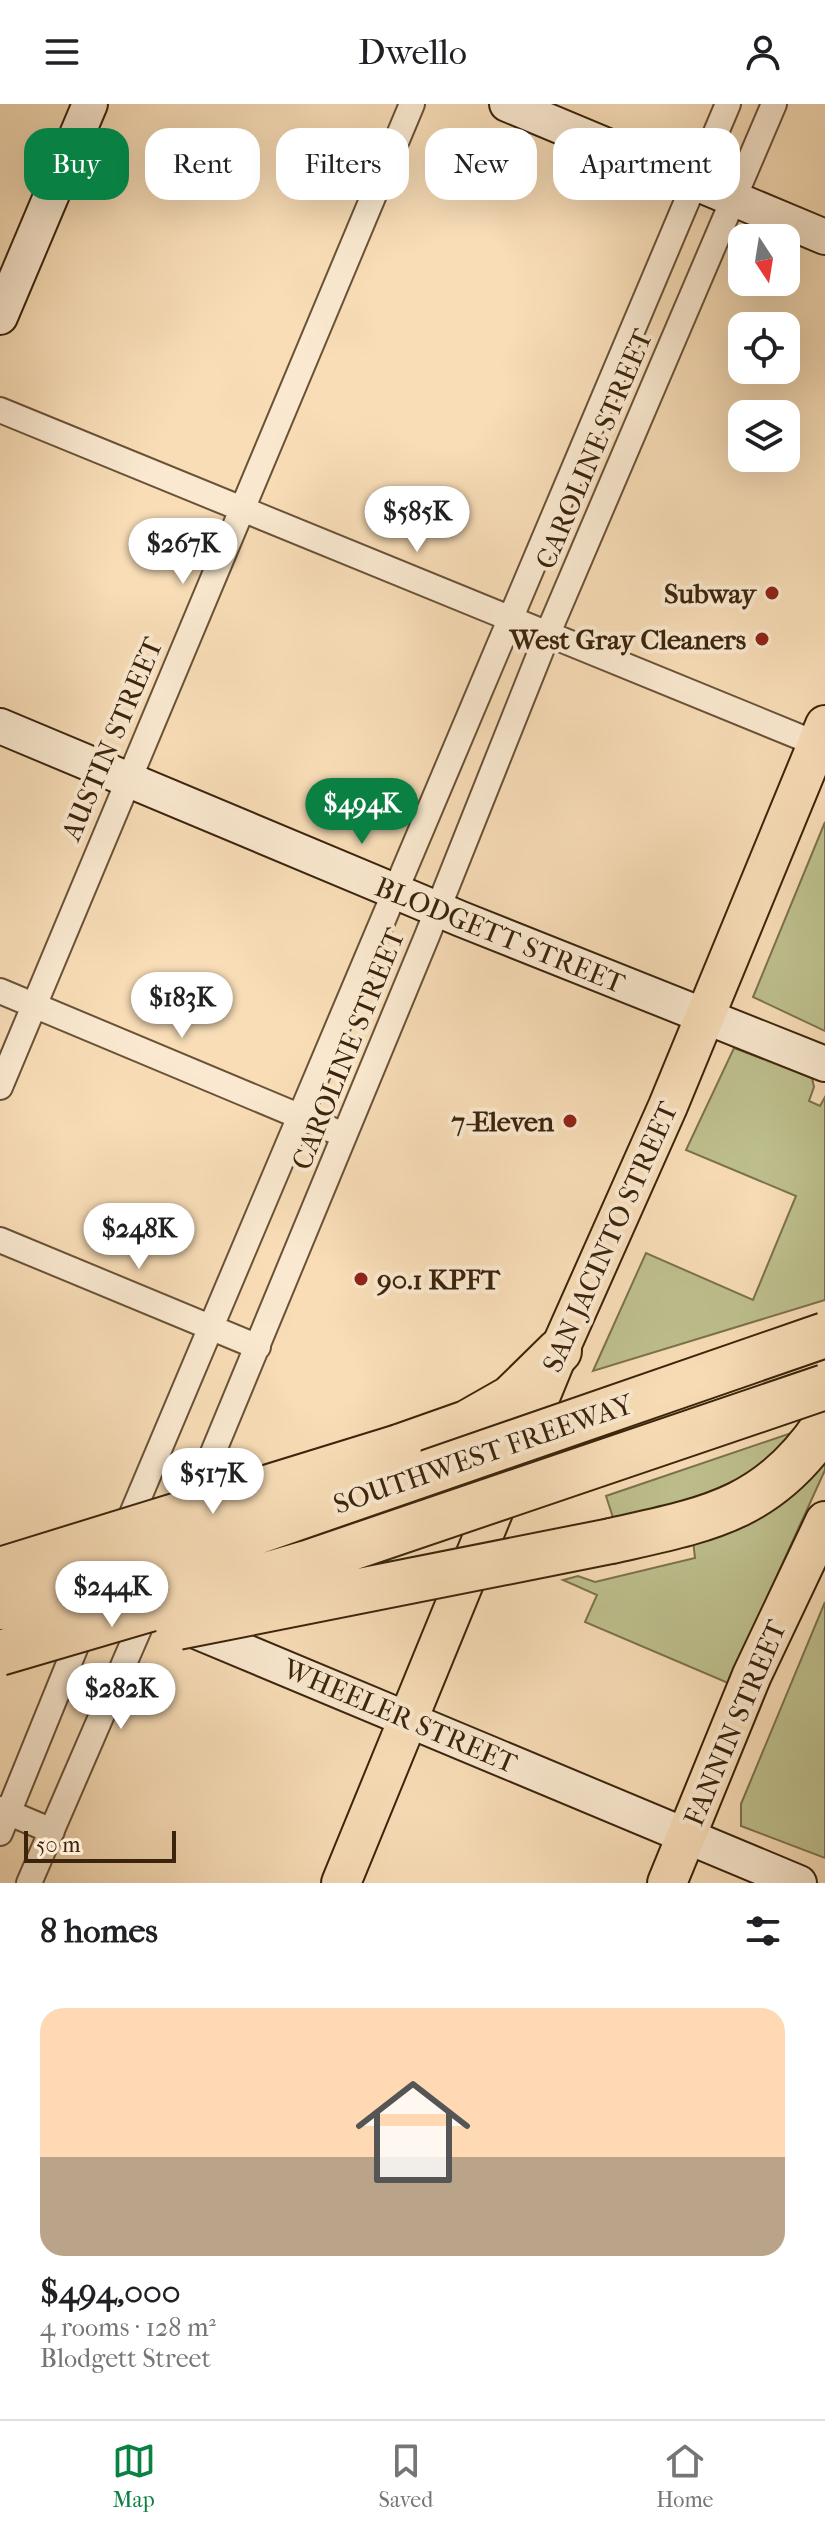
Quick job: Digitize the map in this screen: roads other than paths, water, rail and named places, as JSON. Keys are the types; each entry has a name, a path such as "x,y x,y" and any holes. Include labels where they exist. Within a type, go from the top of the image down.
{"highway":[{"name":"SOUTHWEST FREEWAY","path":"0,1607 224,1543 825,1335"},
{"path":"0,1570 399,1447 467,1423 511,1398 559,1351"},
{"name":"SOUTHWEST FREEWAY","path":"0,1653 310,1562 825,1387"},
{"path":"0,1665 611,1541 720,1515 751,1499 805,1456 825,1425"}],"main road":[{"name":"SAN JACINTO STREET","path":"341,1883 559,1351 704,1017 821,735"},
{"name":"FANNIN STREET","path":"667,1883 752,1675 825,1521"}],"street":[{"path":"0,317 90,104"},
{"name":"AUSTIN STREET","path":"0,1087 412,104"},
{"path":"507,104 564,128"},
{"name":"CAROLINE STREET","path":"718,128 728,104"},
{"name":"CAROLINE STREET","path":"740,185 774,104"},
{"name":"CAROLINE STREET","path":"3,1818 689,200"},
{"name":"CAROLINE STREET","path":"29,1883 258,1347 548,633 734,200"},
{"path":"736,200 825,237"},
{"path":"0,410 548,633 821,735"},
{"name":"BLODGETT STREET","path":"0,726 394,891 825,1064"},
{"path":"0,991 344,1135"},
{"path":"0,1240 258,1347"},
{"name":"WHEELER STREET","path":"0,1554 257,1654 408,1722 799,1883"},
{"path":"3,1818 52,1831"}],"place":[{"name":"Subway","path":"772,593"},
{"name":"West Gray Cleaners","path":"762,639"},
{"name":"7-Eleven","path":"570,1121"},
{"name":"90.1 KPFT","path":"361,1279"}]}
